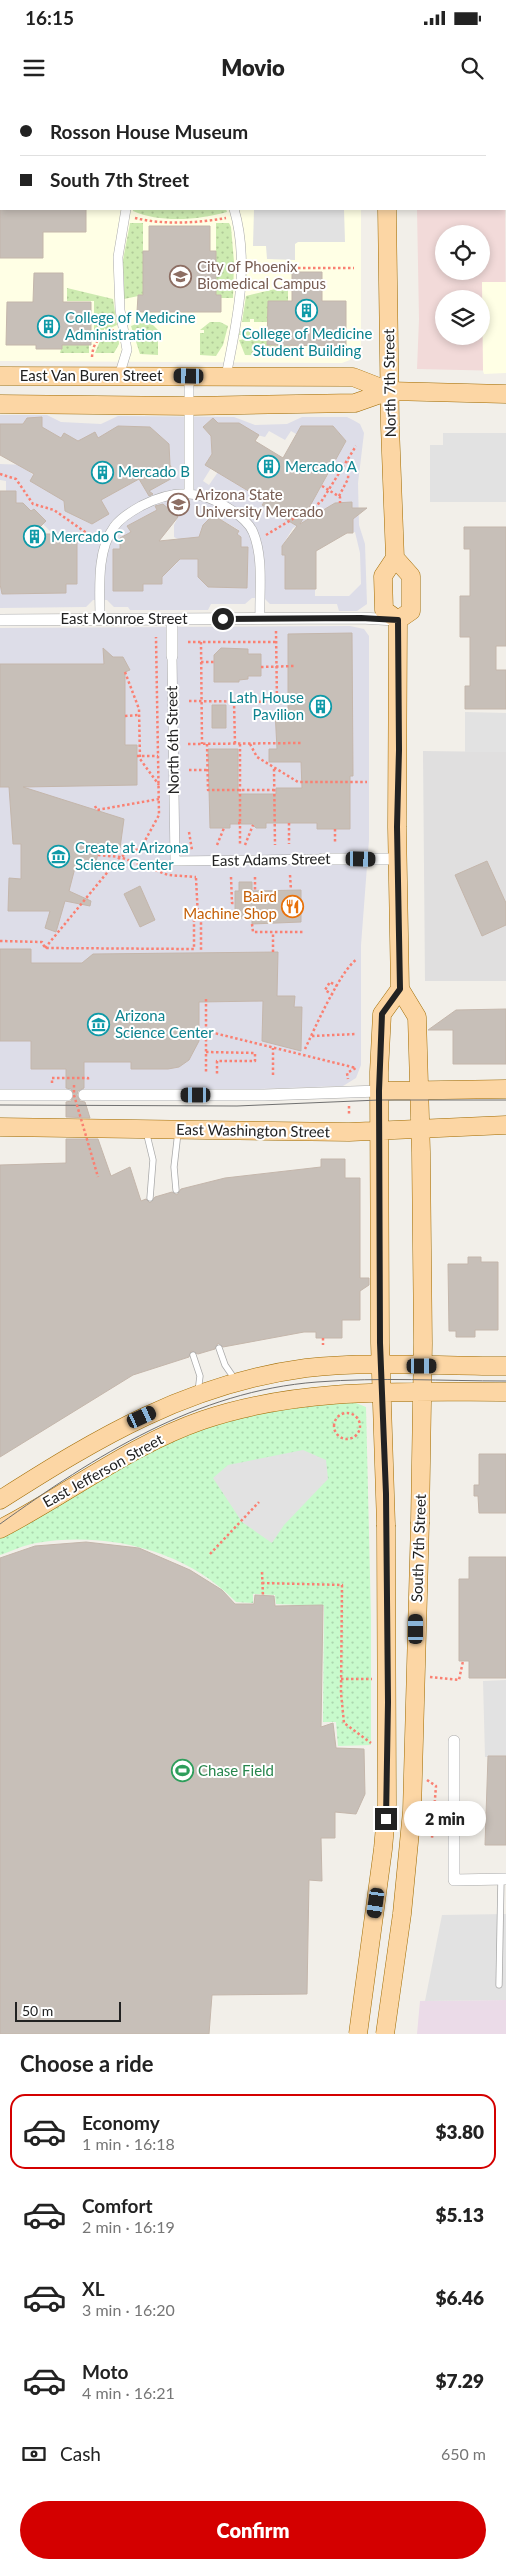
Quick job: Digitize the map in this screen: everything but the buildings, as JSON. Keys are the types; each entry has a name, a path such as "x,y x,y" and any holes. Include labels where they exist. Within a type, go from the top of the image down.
{"main road":[{"name":"North 7th Street","path":"387,210 395,558"},
{"name":"East Van Buren Street","path":"0,376 353,377 390,391 506,394"},
{"path":"117,405 119,376"},
{"name":"East Van Buren Street","path":"0,404 190,406 355,403 390,391"},
{"path":"395,558 411,576 411,611 398,620 384,610 383,576 395,558"},
{"path":"398,620 399,750 397,859 400,989 417,1017 418,1090"},
{"path":"400,989 382,1014 379,1091 506,1089"},
{"name":"South 7th Street","path":"385,2034 402,1914 412,1811 422,1392 418,1090"},
{"name":"South 7th Street","path":"358,2034 382,1858 387,1804 386,1525 381,1366 379,1091"},
{"name":"East Washington Street","path":"0,1127 349,1132 506,1125"},
{"name":"East Jefferson Street","path":"0,1500 67,1456 125,1424 197,1394 237,1382 307,1368 506,1366"},
{"name":"East Jefferson Street","path":"0,1529 119,1459 202,1420 270,1402 318,1396 422,1392 506,1392"}],"street":[{"path":"119,376 127,350 120,310 118,257 125,212"},
{"path":"226,376 238,317 241,268 235,212"},
{"path":"189,376 189,494"},
{"path":"100,619 105,546 114,526 132,510 156,498 171,494 189,494 213,498 244,519 253,530 256,541 260,619"},
{"name":"North 6th Street","path":"172,619 175,861"},
{"name":"East Monroe Street","path":"0,620 398,620"},
{"name":"East Adams Street","path":"175,861 397,859"},
{"path":"84,1095 264,1095 379,1091"},
{"path":"0,1094 67,1095"},
{"path":"454,1741 454,1880 504,1880"}],"lane":[{"path":"146,1130 152,1160 150,1198"},
{"path":"176,1190 174,1148 178,1130"},
{"path":"219,1348 225,1365 237,1382"},
{"path":"193,1355 200,1376 197,1394"},
{"path":"499,1985 504,1880"}],"path":[{"path":"125,212 157,221 208,221 235,212"},
{"path":"241,268 354,268"},
{"path":"92,357 92,347 97,339 123,324"},
{"path":"256,541 322,502 356,446"},
{"path":"340,503 339,496 348,479 349,460"},
{"path":"0,474 16,479 33,504 54,510 105,546"},
{"path":"322,486 339,496"},
{"path":"276,630 277,702"},
{"path":"45,948 120,857 140,848 159,815 156,637"},
{"path":"188,642 276,642"},
{"path":"201,642 202,744"},
{"path":"202,662 214,662"},
{"path":"261,667 295,666"},
{"path":"125,672 139,715 139,756 159,785"},
{"path":"189,701 288,702"},
{"path":"234,701 234,744"},
{"path":"125,716 139,715"},
{"path":"188,744 301,743"},
{"path":"207,744 208,790 275,790"},
{"path":"240,744 240,845"},
{"path":"250,744 257,757 298,782 367,782"},
{"path":"139,756 158,756"},
{"path":"274,769 275,845"},
{"path":"189,770 208,770"},
{"path":"95,806 97,810 159,799"},
{"path":"289,823 289,844"},
{"path":"245,845 253,826"},
{"path":"217,845 224,828"},
{"path":"335,830 335,844"},
{"path":"98,855 120,857 168,875 196,877 198,918 201,918 201,952"},
{"path":"290,875 291,890"},
{"path":"231,877 232,903 234,903"},
{"path":"255,877 255,891"},
{"path":"45,948 194,949 194,918 198,918"},
{"path":"252,924 253,932 304,932"},
{"path":"273,952 274,932"},
{"path":"0,941 42,942 45,948"},
{"path":"305,1049 337,986 350,964 356,960"},
{"path":"333,995 325,990 330,982 337,986"},
{"path":"206,999 206,1074"},
{"path":"206,1031 356,1068 347,1073"},
{"path":"312,1036 356,1034"},
{"path":"273,1075 274,1048"},
{"path":"206,1052 255,1052 255,1061 217,1061 217,1074"},
{"path":"52,1078 78,1078"},
{"path":"74,1085 74,1096 98,1177"},
{"path":"349,1106 349,1114"},
{"path":"323,1338 323,1345"},
{"path":"352,1414 359,1420 360,1428 355,1437 345,1439 335,1432 334,1423 340,1415 352,1414"},
{"path":"210,1554 259,1502"},
{"path":"262,1572 263,1596"},
{"path":"262,1583 342,1585 341,1694 344,1722 378,1747"},
{"path":"419,1775 436,1786 432,1838"}],"shaded area":[{"name":"City of Phoenix Biomedical Campus","path":"0,210 361,210 361,349 350,360 342,363 0,361"},
{"path":"254,210 344,210 345,242 298,242 295,244 295,260 267,259 266,246 253,246"},
{"path":"417,210 505,210 506,371 417,369 419,319"},
{"path":"482,282 506,282 506,373 484,374 483,371 483,345 490,345 490,290 482,290"},
{"path":"0,415 47,415 61,422 101,424 118,416 234,417 255,425 287,424 302,417 347,417 360,424 364,433 358,483 359,525 365,544 367,604 357,611 339,611 337,604 270,604 264,598 252,598 245,604 211,604 208,610 130,610 128,607 114,607 107,600 93,600 86,607 0,608 0,584 2,594 65,593 70,534 53,534 43,524 45,521 34,509 31,511 23,503 16,503 16,491 6,491 6,481 0,480 0,464 26,465 27,470 64,499 65,511 92,524 98,495 105,498 139,479 147,492 176,476 170,465 169,444 161,442 160,437 150,427 117,426 117,429 98,438 78,441 64,433 61,438 26,419 23,424 0,424","holes":["213,418 221,426 265,437 269,431 285,440 291,431 296,434 333,426 346,441 327,472 329,473 317,494 281,516 263,505 265,501 218,472 209,485 203,481 211,468 205,465 212,454 211,436 203,427","345,502 347,533 355,532 360,553 361,584 349,596 315,596 315,589 285,589 287,555 282,555 282,546 293,528 335,503","165,506 178,517 174,525 174,537 178,539 177,563 168,571 162,571 162,584 143,584 142,591 113,591 113,550 120,549 131,532 128,526","213,515 239,530 237,534 241,537 241,547 248,547 247,588 208,587 198,577 198,537 202,537"]},
{"path":"443,433 506,433 506,502 430,502 430,445 443,445"},
{"path":"350,626 364,629 369,636 369,840 361,945 361,1065 356,1078 343,1086 259,1089 0,1090 0,628"},
{"path":"465,712 506,713 506,752 465,752"},
{"path":"423,751 506,752 506,981 425,981"},
{"path":"303,1450 326,1460 328,1479 284,1525 272,1543 242,1522 213,1478 228,1465"},
{"path":"506,1680 506,1757 485,1757 483,1681"},
{"path":"506,1914 506,2000 425,2001 442,1915"},
{"path":"506,2000 506,2034 417,2034 420,2001"}],"green space":[{"path":"226,210 227,212 204,217 167,219 133,211"},
{"path":"130,223 143,223 143,295 124,299 123,260"},
{"path":"216,223 229,223 231,227 234,262 233,298 221,298 221,295 216,295"},
{"path":"288,286 288,301 268,301 268,322 254,322 254,319 250,319 250,322 242,322 246,296"},
{"path":"67,288 113,299 117,325 106,330 104,328 104,332 94,338 94,301 67,301"},
{"path":"143,321 151,323 158,330 155,330 155,333 158,333 158,355 140,354 131,326"},
{"path":"210,322 220,322 228,326 223,345 216,356 200,355 200,333 204,333 204,330 200,330"},
{"path":"118,330 119,344 114,353 95,353 100,341"},
{"path":"240,331 267,331 267,345 298,346 298,356 245,355 239,340 244,339 244,335 239,335"},
{"path":"62,345 89,345 89,353 60,353"},
{"path":"356,1403 366,1407 371,1617 371,1745 338,1746 336,1722 323,1722 324,1606 276,1604 275,1595 253,1594 253,1603 236,1602 216,1584 194,1569 144,1548 117,1543 63,1540 32,1544 0,1555 0,1537 97,1479 163,1444 233,1417 269,1408 301,1404"}],"tram line":[{"path":"0,1105 237,1106 379,1100 506,1100"},
{"path":"0,1524 73,1474 110,1452 149,1431 189,1413 230,1398 273,1388 317,1382 388,1379 506,1381"}],"place":[{"name":"City of Phoenix Biomedical Campus","path":"181,276"},
{"name":"College of Medicine Student Building","path":"307,311"},
{"name":"College of Medicine Administration","path":"49,327"},
{"name":"Mercado A","path":"269,467"},
{"name":"Mercado B","path":"102,472"},
{"name":"Arizona State University Mercado","path":"179,504"},
{"name":"Mercado C","path":"35,537"},
{"name":"Lath House Pavilion","path":"320,707"},
{"name":"Create at Arizona Science Center","path":"59,857"},
{"name":"Baird Machine Shop","path":"293,906"},
{"name":"Arizona Science Center","path":"99,1025"},
{"name":"Chase Field","path":"182,1771"}],"route":[{"path":"223,619 361,618 398,620 397,885 400,989 382,1014 379,1072 380,1343 386,1494 388,1702 386,1819"}]}
